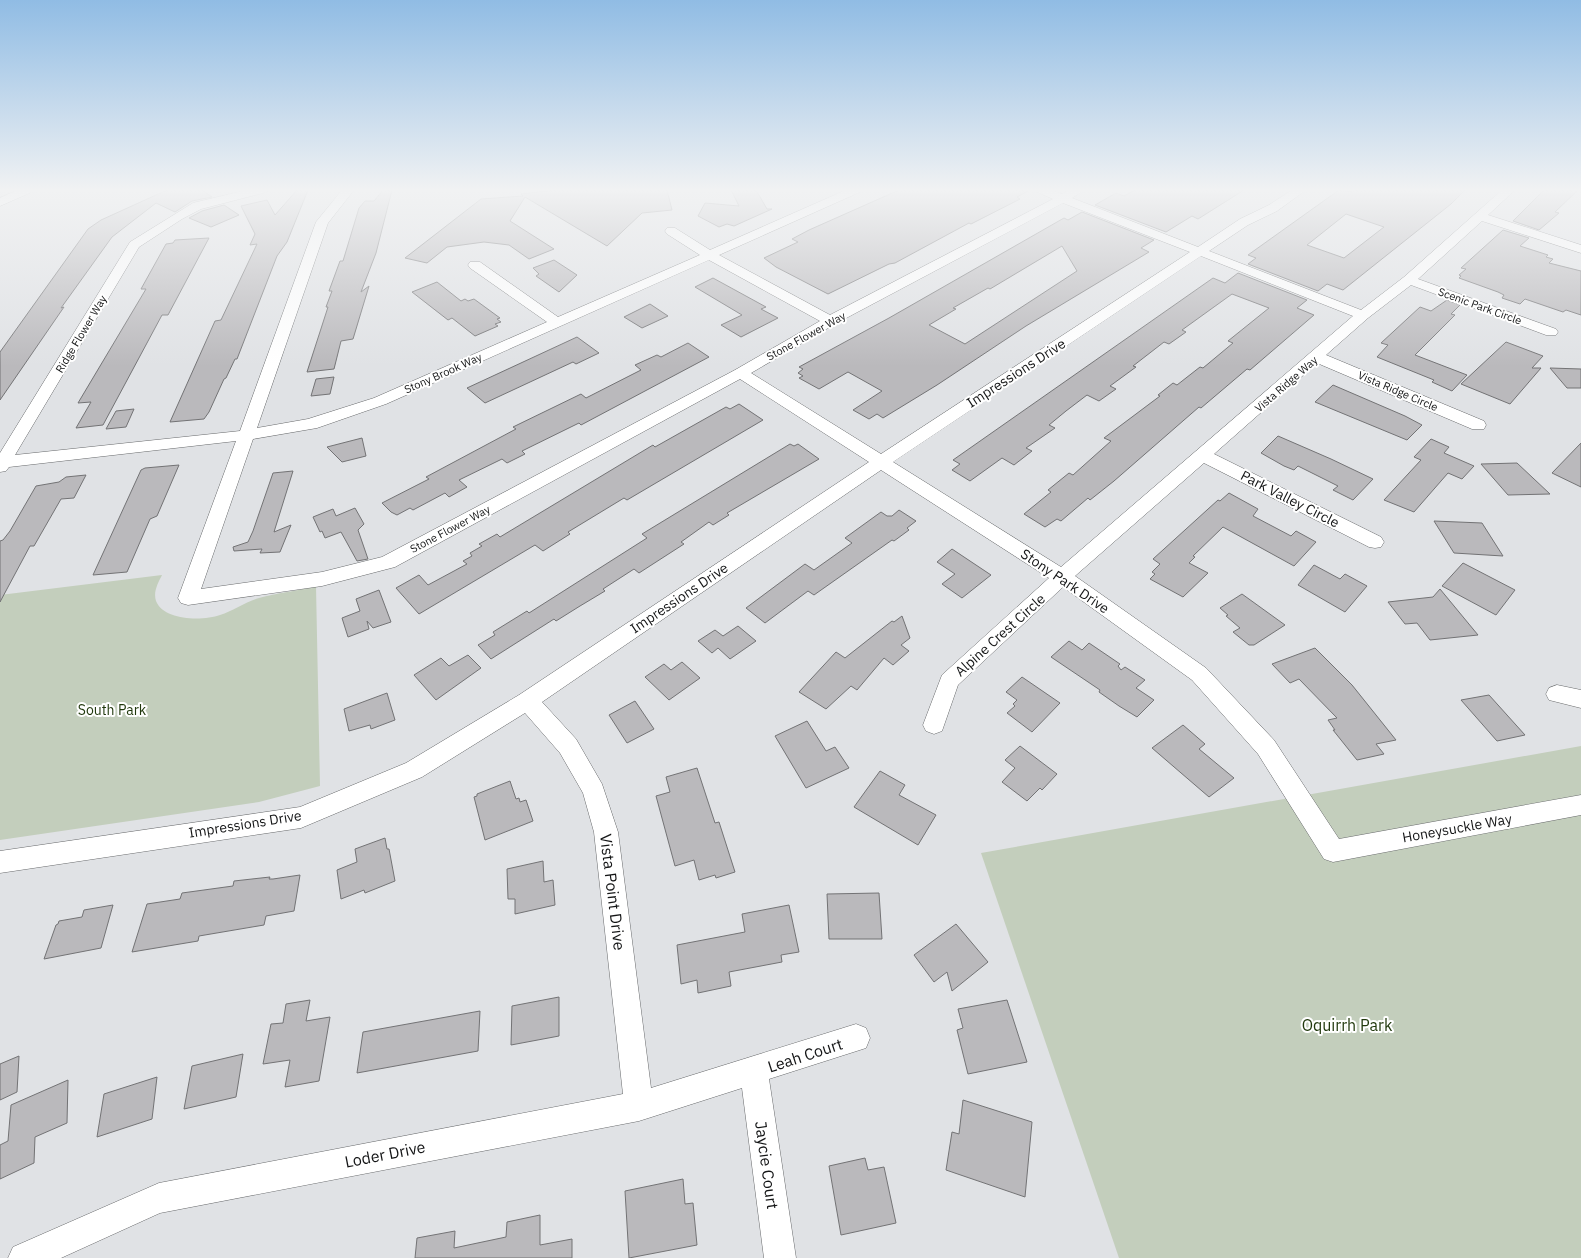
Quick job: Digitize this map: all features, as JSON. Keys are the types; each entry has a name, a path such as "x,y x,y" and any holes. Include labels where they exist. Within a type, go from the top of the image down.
{"street":[{"name":"Ridge Flower Way","path":"2,464 132,249"},
{"name":"Stone Flower Way","path":"312,249 188,598 322,579 388,562 966,249"},
{"path":"699,249 830,321"},
{"name":"Stony Brook Way","path":"2,464 245,435 311,424 380,401 722,249"},
{"path":"1191,249 1363,316"},
{"name":"Impressions Drive","path":"0,862 301,817 414,770 526,701 1204,249"},
{"name":"Vista Ridge Way","path":"1062,577 1204,456 1363,316 1445,249"},
{"path":"475,265 556,322"},
{"name":"Scenic Park Circle","path":"1409,280 1551,332"},
{"name":"Vista Ridge Circle","path":"1317,356 1478,425"},
{"name":"Stony Park Drive","path":"740,373 1062,577 1199,674 1266,747 1333,851"},
{"name":"Park Valley Circle","path":"1204,456 1375,542"},
{"name":"Alpine Crest Circle","path":"934,725 949,681 1062,577"},
{"path":"1557,694 1581,699"},
{"name":"Vista Point Drive","path":"526,701 568,746 594,791 606,832 639,1106"},
{"name":"Honeysuckle Way","path":"1333,851 1581,805"},
{"name":"Leah Court","path":"754,1071 856,1038"},
{"name":"Loder Drive","path":"24,1258 159,1198 639,1106 754,1071"},
{"name":"Jaycie Court","path":"754,1071 780,1258"}],"green space":[{"name":"South Park","path":"162,575 156,588 156,601 160,608 175,616 185,618 213,617 259,598 316,586 320,786 259,802 0,840 0,595"},
{"name":"Oquirrh Park","path":"1581,746 1581,1258 1119,1258 981,853"}],"building":[{"path":"74,249 104,249 61,308 64,307 0,400 0,352"},
{"path":"163,249 203,249 168,315 162,315 103,425 76,428 91,402 78,403 146,289 141,289"},
{"path":"255,249 282,249 277,256 237,359 235,359 224,379 209,412 204,419 170,422 215,321 221,320"},
{"path":"347,249 377,249 361,292 369,286 353,339 341,341 334,369 307,372 328,307 326,307 332,291 329,291 340,261 343,261"},
{"path":"417,249 445,249 427,263 405,258"},
{"path":"514,249 554,249 529,259"},
{"path":"784,249 921,249 828,294 776,267 764,258"},
{"path":"1010,249 1057,249 990,289 988,288 953,308 956,309 929,325 965,344 1077,271 1064,249 1142,249 1149,252 1026,326 883,418 877,414 869,419 853,410 882,391 848,372 819,389 799,378 803,376 798,373 803,369 799,367"},
{"path":"1257,249 1318,249 1344,258 1356,249 1395,249 1343,290 1327,284 1318,291 1248,264 1256,258 1248,255"},
{"path":"1482,249 1528,249 1548,255 1546,257 1553,259 1549,263 1581,271 1581,315 1566,310 1563,312 1525,299 1520,304 1502,298 1504,295 1498,292 1459,278 1461,276 1459,275 1466,269 1461,268"},
{"path":"554,260 577,275 559,292 536,276 539,274 533,268"},
{"path":"1238,273 1307,300 1297,308 1314,315 1250,370 1247,369 1201,408 1199,407 1114,481 1090,500 1088,498 1061,521 1057,519 1045,527 1024,514 1051,492 1048,490 1069,473 1073,475 1111,441 1104,438 1160,396 1158,395 1173,383 1177,385 1200,367 1203,368 1233,343 1228,341 1269,308 1232,294 1182,330 1186,332 1169,344 1164,342 1133,366 1136,367 1110,386 1116,389 1099,401 1087,395 1066,411 1049,425 1055,428 1026,448 1032,451 1014,465 1002,458 970,481 952,470 960,464 953,460 1213,278 1225,283"},
{"path":"713,278 766,307 761,309 778,318 741,337 721,325 742,315 695,287"},
{"path":"437,282 461,301 474,299 500,318 497,319 501,322 495,324 498,326 475,336 452,318 448,320 412,292"},
{"path":"1447,300 1460,305 1451,314 1455,315 1415,355 1467,375 1452,391 1432,382 1434,380 1377,357 1388,345 1381,343 1420,307 1431,311"},
{"path":"650,304 668,316 642,328 624,317"},
{"path":"577,337 599,353 576,364 573,362 485,403 467,388"},
{"path":"1506,342 1543,356 1532,368 1541,368 1510,404 1461,384"},
{"path":"688,343 709,357 581,425 579,423 522,451 525,454 507,463 502,459 459,480 467,487 449,497 445,493 413,510 410,508 397,515 382,503 429,479 426,477 516,429 513,427 581,394 586,398 641,370 635,365 657,355 661,357"},
{"path":"1550,368 1581,369 1581,388 1567,388"},
{"path":"334,377 330,394 311,396 316,379"},
{"path":"1333,385 1422,425 1407,440 1315,402"},
{"path":"739,404 763,420 627,500 624,498 568,532 570,534 543,551 535,545 419,614 396,588 419,575 428,585 467,564 463,561 472,556 470,553 482,546 479,544 497,534 500,537 653,445 655,447 726,407 730,409"},
{"path":"134,409 126,427 106,429 116,411"},
{"path":"1278,436 1373,479 1353,500 1333,490 1338,486 1298,466 1294,470 1284,466 1261,453"},
{"path":"362,438 366,456 342,462 327,447"},
{"path":"1431,439 1449,447 1444,453 1474,466 1462,479 1448,473 1414,512 1384,500 1421,460 1414,457"},
{"path":"1581,443 1581,487 1552,473"},
{"path":"790,444 794,446 798,444 819,459 727,513 729,515 713,525 709,522 681,542 684,544 639,573 634,569 603,589 605,591 556,621 554,619 491,659 478,645 495,635 493,632 527,611 529,613 647,538 642,534"},
{"path":"1517,463 1550,494 1508,495 1481,464"},
{"path":"179,465 157,516 150,519 127,572 93,575 141,470"},
{"path":"293,471 274,532 291,525 280,552 260,553 262,549 234,551 233,547 248,542 273,473"},
{"path":"86,475 74,498 61,499 34,546 30,546 0,602 0,541 10,531 36,486 59,482 66,477"},
{"path":"1229,493 1258,509 1253,516 1291,536 1296,531 1316,542 1294,566 1223,527 1193,556 1195,557 1189,563 1208,573 1183,597 1150,579 1155,574 1152,572 1160,564 1153,559 1218,500 1220,501"},
{"path":"355,508 364,524 358,530 368,559 357,561 341,532 325,538 313,517 333,509 336,516"},
{"path":"899,510 916,521 907,528 909,530 814,595 808,591 765,623 746,608 805,564 814,570 852,543 845,538 881,512 887,516 892,516"},
{"path":"1434,521 1482,523 1503,556 1454,553"},
{"path":"952,549 991,575 962,598 942,584 955,574 937,562"},
{"path":"1463,563 1515,590 1496,615 1442,586"},
{"path":"1314,565 1340,579 1345,574 1367,586 1345,612 1298,585"},
{"path":"1440,589 1478,635 1430,640 1417,623 1405,624 1388,602 1433,597"},
{"path":"379,590 391,622 373,628 367,621 369,629 348,637 342,618 360,611 356,599"},
{"path":"1242,594 1285,625 1254,645 1249,645 1233,632 1240,628 1220,608"},
{"path":"902,616 910,638 901,645 909,651 893,665 884,658 857,690 851,686 826,709 799,692 836,652 845,658 892,621 894,622"},
{"path":"738,626 756,641 730,659 718,648 712,653 698,641 715,630 723,636"},
{"path":"1069,641 1082,650 1089,643 1120,664 1118,666 1121,670 1125,667 1145,680 1136,688 1154,700 1137,717 1119,706 1099,692 1100,690 1051,657"},
{"path":"1315,648 1352,685 1396,740 1376,744 1384,754 1357,760 1333,730 1335,730 1328,720 1337,718 1299,679 1290,683 1272,664"},
{"path":"468,655 481,668 436,700 414,675 441,658 449,666"},
{"path":"682,662 700,678 669,700 645,677 664,664 671,670"},
{"path":"1022,677 1060,703 1032,732 1007,713 1015,706 1013,704 1017,700 1006,692"},
{"path":"387,693 395,720 371,729 370,725 349,731 344,709"},
{"path":"1489,695 1525,735 1497,741 1461,700"},
{"path":"635,701 654,729 627,743 609,715"},
{"path":"807,721 826,751 835,747 849,768 806,788 775,736"},
{"path":"1183,725 1205,744 1199,749 1234,778 1209,797 1152,748"},
{"path":"1020,746 1057,774 1042,790 1040,788 1027,801 1002,782 1015,768 1005,760"},
{"path":"697,768 715,823 719,822 735,872 716,878 715,875 699,880 694,860 675,866 656,796 670,792 666,777"},
{"path":"880,771 905,785 899,795 936,815 918,845 854,807"},
{"path":"510,781 516,799 519,798 520,802 526,800 533,821 485,840 474,797 477,794"},
{"path":"385,838 395,881 365,893 364,890 341,899 337,870 357,862 355,849"},
{"path":"543,861 544,882 553,880 555,905 515,914 515,899 508,899 507,869"},
{"path":"300,875 294,911 266,916 264,925 199,936 198,941 132,952 147,904 180,899 182,893 233,886 234,881 270,877 269,879 273,879"},
{"path":"879,893 882,939 829,939 827,894"},
{"path":"113,905 101,948 44,959 59,921 82,917 84,910"},
{"path":"789,905 799,952 781,955 782,962 729,972 731,986 698,993 697,980 681,984 677,945 745,932 742,914"},
{"path":"956,924 988,962 952,991 947,972 934,982 914,955"},
{"path":"559,997 559,1036 511,1045 512,1006"},
{"path":"310,1000 306,1021 330,1017 319,1081 285,1087 290,1060 263,1064 271,1024 283,1023 286,1004"},
{"path":"1007,1000 1027,1062 968,1074 957,1030 963,1028 958,1009"},
{"path":"480,1011 478,1051 357,1073 363,1032"},
{"path":"243,1054 236,1097 184,1109 192,1066"},
{"path":"19,1056 17,1092 0,1100 0,1064"},
{"path":"157,1077 152,1119 97,1137 104,1094"},
{"path":"68,1080 67,1123 35,1137 34,1163 0,1179 0,1145 8,1141 11,1105"},
{"path":"963,1100 1032,1122 1025,1197 946,1170 952,1132 959,1134"},
{"path":"865,1158 868,1170 884,1167 896,1223 841,1235 829,1166"},
{"path":"683,1179 685,1204 693,1203 697,1245 629,1258 625,1191"},
{"path":"540,1215 540,1245 572,1239 572,1258 415,1258 417,1238 455,1231 454,1248 506,1237 507,1222"}]}
